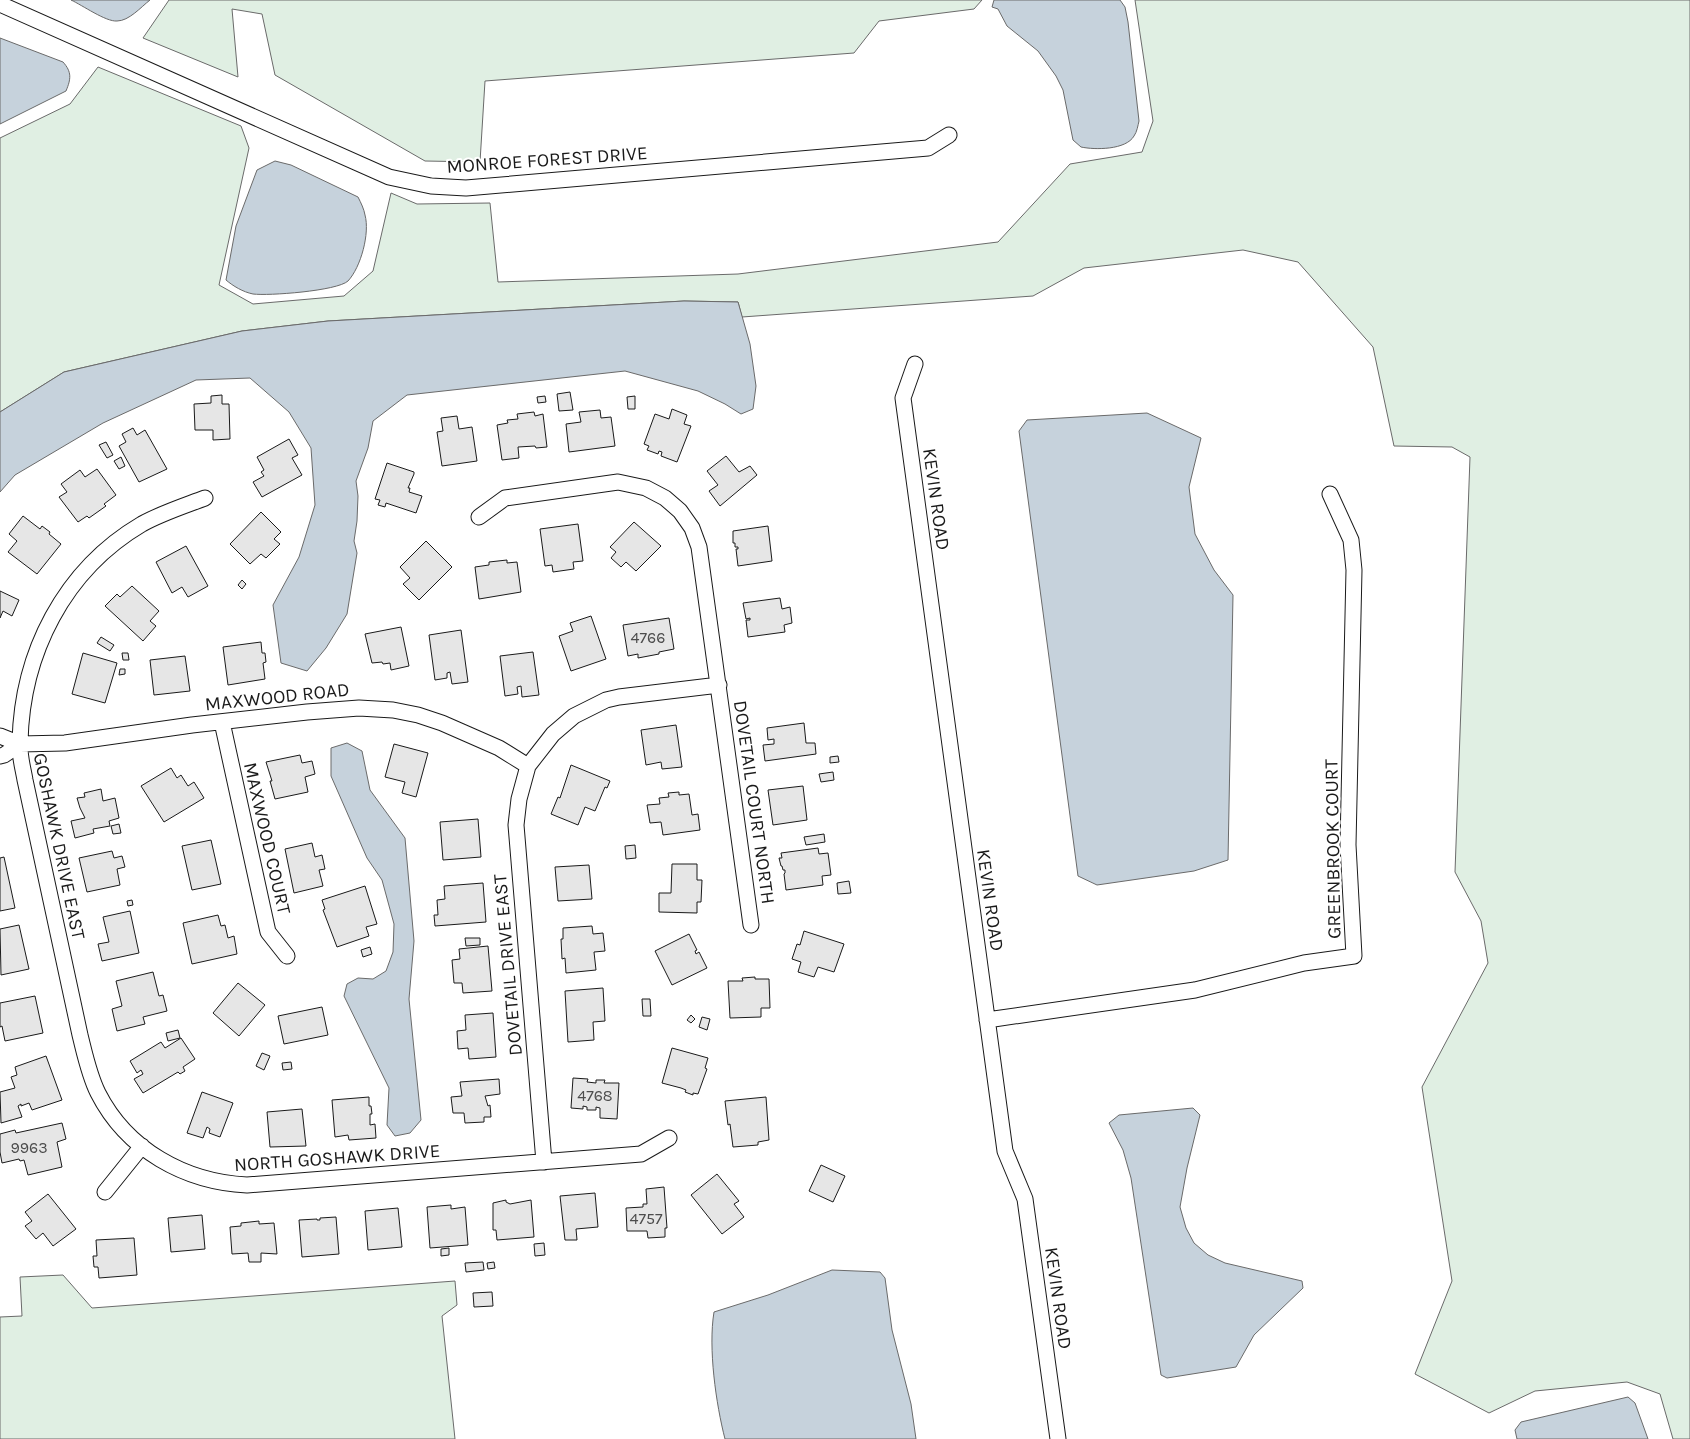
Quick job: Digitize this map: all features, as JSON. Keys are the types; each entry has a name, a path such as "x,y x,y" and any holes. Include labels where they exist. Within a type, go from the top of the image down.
{"street":[{"name":"MONROE FOREST DRIVE","path":"0,4 390,177 431,186 476,187 928,148 949,135"},
{"name":"KEVIN ROAD","path":"915,364 903,398 1005,1151 1025,1199 1058,1439"},
{"name":"DOVETAIL COURT NORTH","path":"479,516 505,498 618,482 646,488 665,498 680,511 692,528 699,547 751,925"},
{"name":"GREENBROOK COURT","path":"987,1020 1195,990 1304,963 1354,956 1348,845 1354,570 1351,540 1330,494"},
{"name":"GOSHAWK DRIVE EAST","path":"142,1146 131,1138 114,1119 98,1092 91,1077 80,1035 25,780 20,744 25,687 33,656 44,631 67,593 89,566 128,533 166,512 205,498"},
{"path":"528,766 553,734 574,716 606,700 719,685"},
{"name":"MAXWOOD ROAD","path":"0,736 20,744 64,743 222,722 359,708 393,710 418,715 474,736 528,766"},
{"name":"MAXWOOD COURT","path":"222,722 268,932 287,956"},
{"name":"MAXWOOD ROAD","path":"0,756 20,744"},
{"name":"DOVETAIL DRIVE EAST","path":"528,766 519,799 516,825 544,1162"},
{"name":"NORTH GOSHAWK DRIVE","path":"142,1146 161,1161 183,1172 212,1181 247,1185 641,1154 669,1138"},
{"path":"105,1192 142,1146"}],"green space":[{"path":"169,0 982,0 974,9 879,21 854,53 485,81 480,162 425,161 275,75 262,14 232,9 238,77 143,38"},
{"path":"1135,0 1690,0 1690,1439 1673,1439 1660,1394 1627,1382 1535,1391 1489,1413 1415,1374 1452,1281 1422,1087 1488,963 1481,921 1455,872 1470,457 1452,447 1394,446 1373,347 1298,262 1243,250 1084,268 1033,296 742,317 738,302 684,301 328,321 242,331 64,372 0,412 0,138 70,104 98,67 241,126 249,148 219,285 253,304 344,296 373,271 391,193 417,204 490,203 498,282 738,274 998,242 1070,164 1142,152 1153,121"},
{"path":"63,1275 92,1308 455,1281 457,1305 442,1316 455,1439 0,1439 0,1317 22,1316 20,1277"}],"shaded area":[{"path":"71,0 150,0 126,19 112,21"},
{"path":"994,0 1120,0 1125,7 1128,22 1139,121 1136,133 1130,141 1110,148 1094,149 1081,147 1073,140 1063,90 1056,76 1038,51 1007,26 998,9 992,7"},
{"path":"0,38 63,62 70,76 66,91 0,124"},
{"path":"275,161 291,165 358,197 365,215 365,240 353,275 341,285 317,290 253,294 235,287 226,280 236,226 257,170"},
{"path":"684,301 738,302 750,344 756,386 753,409 741,414 698,391 625,371 407,395 373,421 368,448 356,481 358,496 354,541 357,553 347,614 326,648 307,671 281,663 273,605 299,557 315,505 311,448 289,412 250,378 196,380 103,423 15,475 0,492 0,412 64,372 242,331 328,321"},
{"path":"1147,413 1201,438 1189,487 1195,534 1214,570 1233,595 1228,860 1194,871 1097,885 1078,876 1019,431 1027,420"},
{"path":"347,743 362,751 370,790 405,838 414,941 409,999 421,1120 410,1133 395,1136 387,1125 389,1088 344,996 347,984 358,978 373,979 386,971 393,952 394,924 382,880 367,858 331,776 331,748"},
{"path":"1193,1108 1200,1115 1180,1207 1186,1228 1194,1243 1208,1255 1225,1263 1302,1281 1303,1288 1254,1335 1236,1367 1167,1378 1161,1375 1131,1178 1123,1150 1109,1123 1119,1115"},
{"path":"832,1270 880,1272 885,1278 892,1330 911,1404 916,1439 725,1439 712,1359 714,1312 768,1295"},
{"path":"1628,1397 1635,1403 1648,1439 1517,1439 1515,1430 1521,1422"}],"building":[{"path":"570,392 573,410 559,411 557,394"},
{"path":"222,395 222,404 229,404 230,439 213,440 213,430 195,430 194,404 211,403 211,396"},
{"path":"545,396 546,402 538,403 537,397"},
{"path":"635,396 635,409 628,409 627,397"},
{"path":"672,409 687,415 684,424 691,426 677,462 661,456 662,452 659,451 658,454 647,450 649,446 644,444 655,414 669,419"},
{"path":"600,410 601,418 611,417 615,446 569,452 566,424 581,422 579,412"},
{"path":"534,412 535,416 543,414 547,447 518,447 519,458 502,460 497,425 508,423 507,420 518,419 517,414"},
{"path":"457,416 459,429 472,427 477,461 442,466 437,432 443,431 441,418"},
{"path":"133,428 137,435 145,430 167,469 139,482 119,446 126,442 122,434"},
{"path":"289,439 298,455 292,458 302,475 262,497 253,482 264,476 261,472 264,470 257,457"},
{"path":"106,442 113,455 107,458 99,445"},
{"path":"726,456 739,472 750,466 757,475 720,506 709,491 718,485 707,471"},
{"path":"121,457 125,466 119,469 114,461"},
{"path":"387,463 414,472 408,488 410,488 409,492 422,496 416,513 386,503 385,507 378,505 380,500 375,499"},
{"path":"97,469 116,495 104,504 106,506 89,518 87,516 78,522 59,497 67,492 61,484 80,470 85,477"},
{"path":"261,512 281,532 274,539 280,544 266,558 261,554 250,564 230,544"},
{"path":"23,516 40,529 42,526 61,544 37,574 8,552 17,541 9,534"},
{"path":"634,522 661,546 636,571 626,562 621,567 611,558 616,552 610,547"},
{"path":"578,524 583,561 573,562 574,569 553,572 552,565 545,566 540,529"},
{"path":"768,526 772,561 738,566 736,549 738,547 735,547 735,543 733,543 733,531"},
{"path":"426,541 452,567 419,600 403,584 410,578 400,567"},
{"path":"186,546 208,586 188,597 182,587 172,593 156,562"},
{"path":"507,560 507,563 517,562 521,592 479,599 475,567 489,565 489,562"},
{"path":"242,580 246,584 242,589 238,585"},
{"path":"132,586 159,611 150,621 156,626 143,641 105,606 117,594 120,597"},
{"path":"0,591 19,600 12,616 3,611 0,618"},
{"path":"780,598 782,609 790,607 792,623 784,625 785,632 748,637 746,620 750,620 750,618 746,619 743,603"},
{"path":"591,616 606,659 571,671 559,636 573,631 570,623"},
{"path":"669,618 674,649 638,658 638,654 628,656 623,625"},
{"path":"401,627 409,666 391,670 390,663 372,663 365,634"},
{"path":"461,630 468,682 452,684 450,672 447,673 447,678 435,680 429,635"},
{"path":"101,637 114,645 110,651 97,643"},
{"path":"261,642 262,653 265,653 266,662 263,663 265,679 228,685 223,647"},
{"path":"533,652 539,695 522,697 521,686 517,687 518,694 505,696 500,656"},
{"path":"83,653 117,663 105,703 72,694"},
{"path":"122,653 128,653 129,660 123,660"},
{"path":"185,656 190,691 154,695 150,660"},
{"path":"120,669 125,669 125,674 119,675"},
{"path":"804,723 806,743 815,743 816,754 765,761 763,745 774,744 774,739 768,740 767,728"},
{"path":"676,725 682,767 662,769 661,762 646,765 641,730"},
{"path":"394,744 428,753 416,797 402,793 405,782 385,777"},
{"path":"300,755 302,763 312,761 315,774 305,777 308,792 275,799 266,762"},
{"path":"838,756 839,762 830,763 830,757"},
{"path":"571,765 610,781 607,788 605,787 595,811 585,807 578,825 551,814 558,797 560,798"},
{"path":"171,768 177,778 181,775 188,786 194,782 204,798 164,822 141,786"},
{"path":"833,772 834,780 821,782 819,774"},
{"path":"803,786 807,820 773,825 768,790"},
{"path":"101,789 103,801 115,798 119,818 109,821 110,826 93,829 94,833 75,838 71,821 85,818 77,798 85,797 84,793"},
{"path":"679,792 679,795 689,794 692,815 698,814 700,830 663,835 661,822 650,823 647,805 660,804 659,798 669,797 668,793"},
{"path":"478,819 481,857 443,860 440,822"},
{"path":"119,824 121,833 113,834 111,826"},
{"path":"824,834 825,842 806,845 804,837"},
{"path":"211,840 221,884 192,890 182,846"},
{"path":"312,843 315,857 322,855 325,869 319,870 323,886 294,893 285,849"},
{"path":"635,845 636,858 626,859 625,846"},
{"path":"818,848 819,854 828,853 831,875 822,876 823,885 786,890 785,870 781,866 779,858 782,858 781,853"},
{"path":"112,851 114,858 122,856 125,867 117,869 120,885 87,892 79,858"},
{"path":"4,857 15,908 0,911 0,858"},
{"path":"672,864 697,864 697,880 702,880 701,902 697,902 697,913 659,912 659,893 671,893"},
{"path":"589,865 592,899 558,901 555,867"},
{"path":"849,881 851,893 838,894 837,883"},
{"path":"483,883 486,922 435,926 434,915 438,915 437,900 445,899 444,886"},
{"path":"365,886 377,924 366,927 369,936 337,947 323,910 325,909 322,900"},
{"path":"132,900 133,905 128,906 127,901"},
{"path":"130,911 139,953 102,961 98,944 109,942 103,917"},
{"path":"218,915 221,926 225,925 228,938 234,936 237,954 192,964 183,923"},
{"path":"19,925 29,969 1,975 0,929"},
{"path":"592,926 593,934 603,933 605,951 594,952 596,970 566,973 565,958 562,959 561,939 563,939 563,928"},
{"path":"804,931 844,944 834,972 818,967 814,977 798,972 801,962 792,959 797,944 800,945"},
{"path":"689,934 697,950 695,951 696,954 699,952 707,968 672,985 655,951"},
{"path":"465,938 480,938 480,945 466,946"},
{"path":"488,946 492,991 463,993 462,983 454,983 452,960 460,959 459,949"},
{"path":"370,947 372,954 363,957 361,950"},
{"path":"153,972 159,996 163,995 167,1011 143,1017 145,1024 117,1031 112,1009 122,1006 116,981"},
{"path":"755,977 755,979 769,979 770,1008 761,1008 761,1017 730,1018 728,981 743,981 742,978"},
{"path":"238,983 265,1005 239,1036 213,1013"},
{"path":"603,988 605,1021 593,1022 594,1040 568,1042 565,991"},
{"path":"35,996 43,1033 5,1041 2,1026 0,1027 0,1003"},
{"path":"642,999 650,999 651,1016 643,1016"},
{"path":"322,1007 328,1035 284,1044 278,1016"},
{"path":"493,1013 496,1057 469,1059 468,1048 458,1049 457,1031 466,1030 465,1015"},
{"path":"691,1015 695,1019 691,1023 687,1020"},
{"path":"702,1017 710,1019 707,1030 699,1027"},
{"path":"178,1030 180,1038 168,1041 166,1033"},
{"path":"181,1038 195,1059 183,1067 185,1071 180,1074 178,1072 143,1093 134,1079 143,1074 141,1070 137,1073 130,1061 161,1042 165,1048"},
{"path":"672,1048 708,1058 705,1068 707,1069 698,1094 693,1093 693,1095 681,1088 662,1083"},
{"path":"262,1053 270,1056 264,1070 256,1066"},
{"path":"46,1056 62,1100 32,1110 29,1103 21,1106 21,1104 18,1106 22,1117 1,1123 0,1092 15,1088 11,1077 17,1075 15,1067"},
{"path":"291,1062 292,1069 283,1070 282,1063"},
{"path":"573,1078 588,1079 587,1082 596,1083 596,1080 605,1080 604,1083 619,1083 617,1119 600,1118 600,1108 596,1107 596,1110 587,1110 587,1107 583,1106 583,1109 571,1108"},
{"path":"499,1079 500,1094 485,1096 488,1106 490,1105 491,1117 484,1117 484,1122 465,1123 464,1113 453,1113 451,1097 462,1096 460,1082"},
{"path":"202,1092 233,1103 220,1137 209,1133 210,1129 207,1127 203,1138 187,1133"},
{"path":"369,1097 369,1106 371,1106 372,1114 370,1114 370,1125 375,1124 376,1138 349,1140 348,1135 335,1137 332,1100"},
{"path":"766,1097 769,1140 758,1142 758,1145 733,1147 725,1101"},
{"path":"302,1109 306,1146 270,1147 267,1112"},
{"path":"62,1123 66,1139 57,1142 62,1167 28,1175 24,1160 20,1161 19,1159 2,1163 0,1134 15,1130 16,1133"},
{"path":"821,1165 845,1176 833,1202 809,1191"},
{"path":"717,1174 739,1201 734,1204 744,1217 722,1234 691,1195"},
{"path":"664,1187 667,1228 665,1228 665,1237 648,1238 647,1231 627,1231 626,1208 643,1207 643,1204 647,1204 646,1189"},
{"path":"595,1193 598,1227 576,1229 577,1240 565,1240 560,1196"},
{"path":"48,1194 76,1229 53,1246 43,1233 36,1239 25,1226 32,1221 25,1212"},
{"path":"506,1200 510,1204 531,1200 534,1237 497,1240 496,1230 493,1230 493,1203"},
{"path":"451,1205 451,1209 465,1207 468,1245 430,1248 427,1207"},
{"path":"398,1208 402,1247 368,1250 365,1211"},
{"path":"202,1215 205,1249 171,1252 168,1218"},
{"path":"336,1217 339,1254 302,1257 299,1220 320,1220 320,1218"},
{"path":"259,1221 259,1224 274,1223 277,1254 261,1253 261,1262 249,1262 248,1253 232,1254 230,1227 241,1226 241,1223"},
{"path":"134,1238 137,1275 99,1278 98,1267 94,1267 93,1256 97,1256 96,1240"},
{"path":"544,1243 545,1255 535,1256 534,1244"},
{"path":"449,1248 449,1255 441,1256 441,1249"},
{"path":"483,1262 484,1270 466,1272 465,1263"},
{"path":"494,1262 495,1268 488,1269 487,1263"},
{"path":"492,1292 493,1306 474,1307 473,1293"}]}
